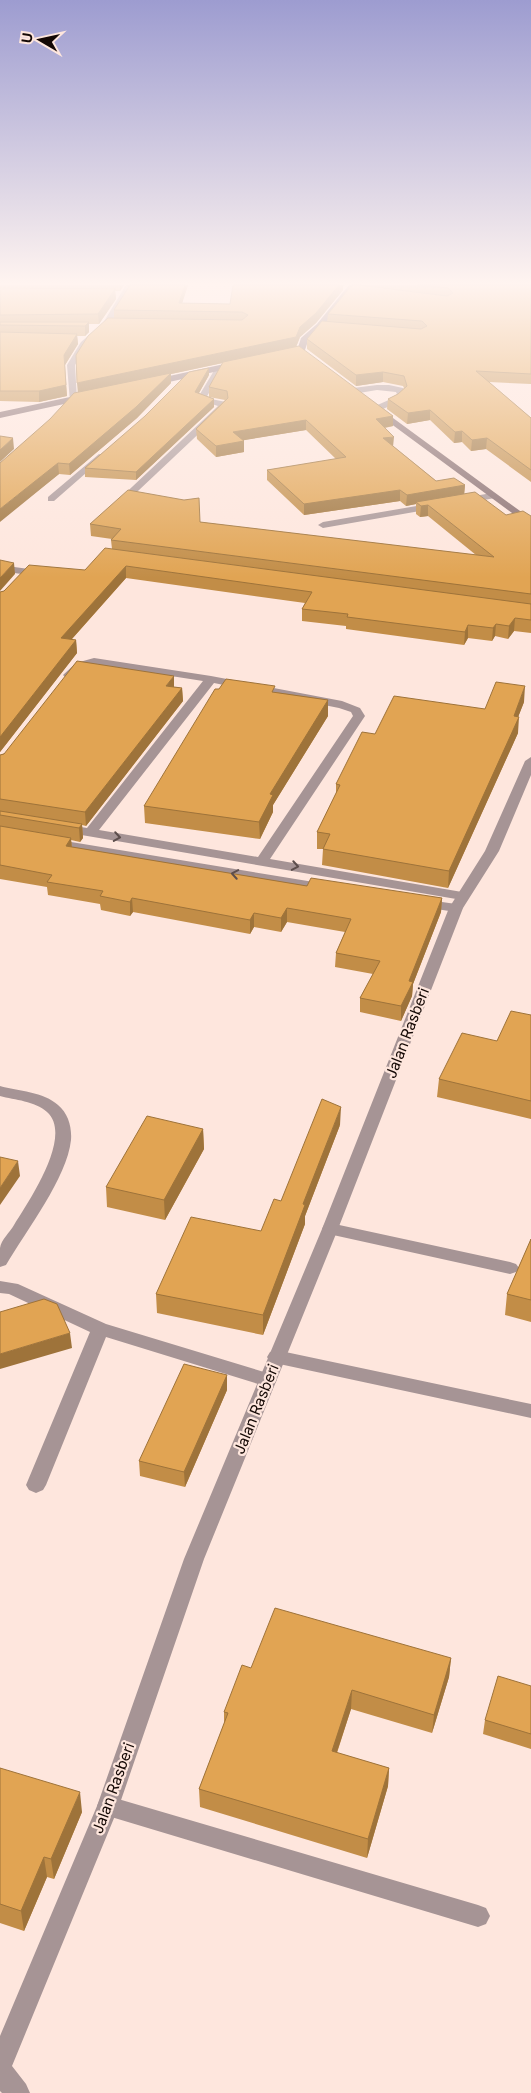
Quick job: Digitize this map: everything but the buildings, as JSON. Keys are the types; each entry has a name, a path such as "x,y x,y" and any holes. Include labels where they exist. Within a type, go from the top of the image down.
{"main road":[{"path":"139,386 155,383"},
{"path":"0,415 92,396"},
{"path":"361,397 531,524"}],"street":[{"path":"57,414 70,400 70,383"},
{"path":"173,389 179,383"},
{"path":"109,512 172,456 223,406 220,403 201,399 210,383"},
{"path":"51,499 103,454"},
{"path":"322,525 492,496"},
{"path":"0,568 23,576 54,575"},
{"path":"59,688 76,666 83,662 94,661 212,679 342,705 356,710 359,716 262,860"},
{"path":"91,832 212,679"},
{"name":"Jalan Rasberi","path":"0,2066 108,1806 194,1559 330,1229 459,902 492,851 531,761"},
{"path":"46,825 262,860 459,902"},
{"path":"38,840 343,891"},
{"path":"409,901 459,902"},
{"path":"0,1091 48,1105 57,1114 63,1126 63,1144 52,1173 0,1261"},
{"path":"330,1229 510,1268"},
{"path":"0,1287 12,1288 100,1329 268,1380"},
{"path":"36,1485 100,1329"},
{"path":"276,1357 531,1410"},
{"path":"108,1806 478,1916"},
{"path":"0,2070 16,2093"}]}
